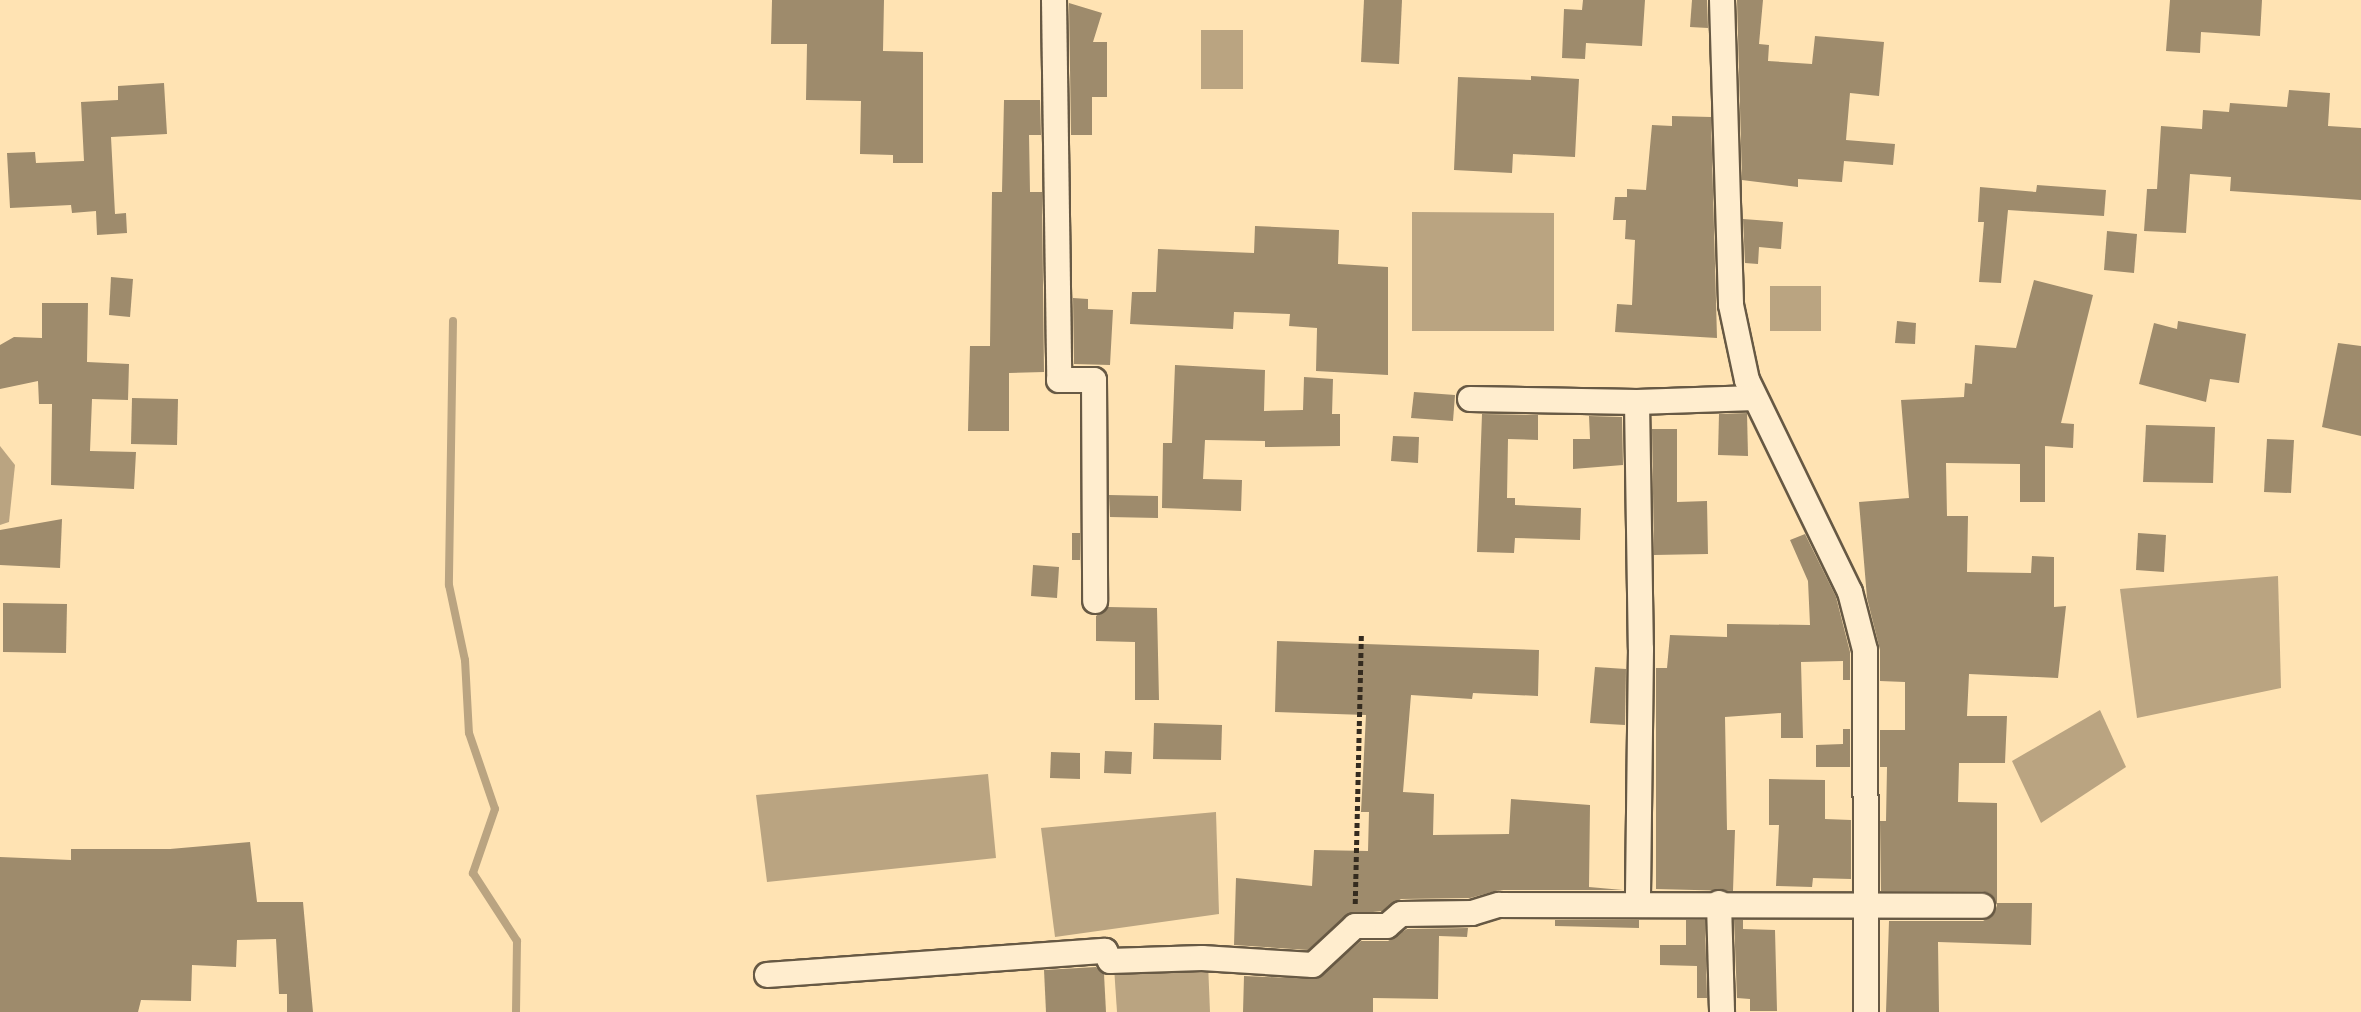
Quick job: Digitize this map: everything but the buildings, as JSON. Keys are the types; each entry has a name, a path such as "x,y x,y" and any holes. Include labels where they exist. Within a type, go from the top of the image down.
{"street":[{"path":"1054,0 1059,380 1094,380 1095,601"},
{"path":"1722,0 1731,305 1755,398 1850,592 1865,650 1867,1012"},
{"path":"1470,400 1637,402 1755,398"},
{"path":"1637,402 1641,649 1638,904"},
{"path":"1719,903 1723,1012"},
{"path":"766,975 1105,951 1110,961 1202,958 1313,965 1355,926 1387,926 1401,914 1472,913 1499,905 1719,903 1982,906"}],"path":[{"path":"1355,926 1361,633"}],"shaded area":[{"path":"1201,30 1243,30 1243,89 1201,89"},
{"path":"1412,212 1554,213 1554,331 1412,331"},
{"path":"1770,286 1821,286 1821,331 1770,331"},
{"path":"0,446 15,465 9,522 0,525"},
{"path":"2278,576 2281,688 2137,718 2120,589"},
{"path":"2100,710 2126,767 2041,823 2012,761"},
{"path":"988,774 996,858 767,882 756,795"},
{"path":"1216,812 1219,914 1055,937 1041,828"},
{"path":"1208,963 1210,1012 1117,1012 1114,967"}],"waterway":[{"path":"453,321 449,585 465,660 469,733 495,809 473,873 517,941 516,1012"}]}
